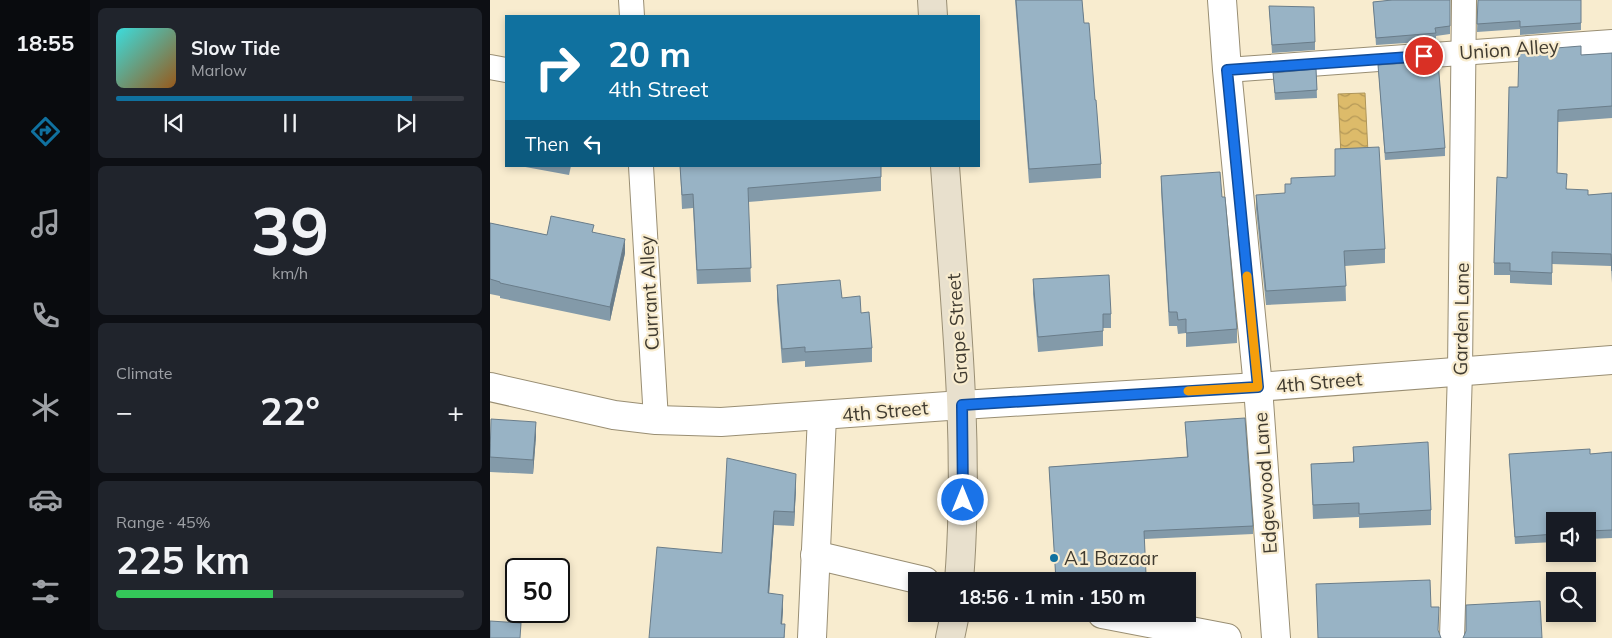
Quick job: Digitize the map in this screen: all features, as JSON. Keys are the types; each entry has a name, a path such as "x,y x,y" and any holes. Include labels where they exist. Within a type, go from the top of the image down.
{"main road":[{"path":"932,0 934,15"},
{"name":"Grape Street","path":"945,167 962,405 963,539 960,572"},
{"path":"950,638 953,622"}],"street":[{"name":"Edgewood Lane","path":"1222,0 1227,70 1258,387 1276,638"},
{"name":"4th Street","path":"490,387 614,415 656,420 721,422 1258,387 1612,360"},
{"path":"812,638 822,416"},
{"path":"815,555 908,577"},
{"path":"1144,622 1227,638"}],"lane":[{"path":"631,0 632,15"},
{"name":"Garden Lane","path":"1452,638 1460,371 1464,0"},
{"name":"Union Alley","path":"1227,70 1612,42"},
{"path":"490,67 505,70"},
{"name":"Currant Alley","path":"641,167 656,420"}],"water":[{"path":"1365,93 1368,153 1341,155 1338,94"}],"building":[{"path":"1016,0 1082,0 1084,23 1089,23 1101,164 1029,169"},
{"path":"1392,0 1450,0 1450,26 1435,28 1436,33 1376,38 1373,2"},
{"path":"1478,0 1581,0 1581,23 1520,27 1520,21 1477,24"},
{"path":"1269,6 1314,7 1315,42 1272,45"},
{"path":"1581,46 1581,55 1612,53 1612,106 1558,110 1557,173 1567,174 1566,189 1588,190 1588,195 1612,193 1612,271 1611,254 1552,252 1552,273 1510,271 1510,263 1494,263 1497,177 1507,178 1509,87 1518,87 1519,51"},
{"path":"1438,61 1445,148 1385,153 1378,65"},
{"path":"1316,69 1317,90 1275,93 1273,73"},
{"path":"1379,147 1385,249 1344,251 1346,286 1266,291 1256,195 1285,193 1285,184 1291,184 1291,178 1335,176 1335,149"},
{"path":"680,167 881,167 881,177 748,188 751,268 697,270 693,194 682,195"},
{"path":"1220,172 1222,197 1225,197 1237,329 1186,333 1186,319 1178,320 1177,312 1169,312 1161,176"},
{"path":"551,216 594,225 592,232 625,239 610,307 500,283 490,279 490,223 547,235"},
{"path":"1109,275 1111,314 1103,314 1103,331 1038,337 1033,279"},
{"path":"840,280 842,298 860,296 861,313 869,312 872,348 805,352 805,347 782,349 777,285"},
{"path":"1245,418 1253,526 1144,531 1146,572 1055,572 1049,467 1188,457 1185,422"},
{"path":"491,419 536,422 533,460 490,457"},
{"path":"1428,442 1431,510 1359,514 1359,503 1313,505 1311,464 1354,462 1353,447"},
{"path":"1590,449 1590,454 1612,452 1612,530 1596,531 1596,512 1546,512 1546,535 1515,537 1509,454"},
{"path":"727,458 796,474 794,512 774,511 768,593 783,595 781,624 785,624 784,638 649,638 657,547 722,553"},
{"path":"1430,580 1431,607 1439,607 1438,630 1441,638 1318,638 1316,584"},
{"path":"1540,601 1542,638 1463,638 1466,631 1466,605"},
{"path":"490,621 521,623 520,638 490,638"}],"slow traffic":[{"path":"1188,391 1258,387 1247,276"}],"place":[{"name":"A1 Bazaar","path":"1054,558"}],"route":[{"path":"963,500 962,405 1258,387 1227,70 1424,56"}]}
